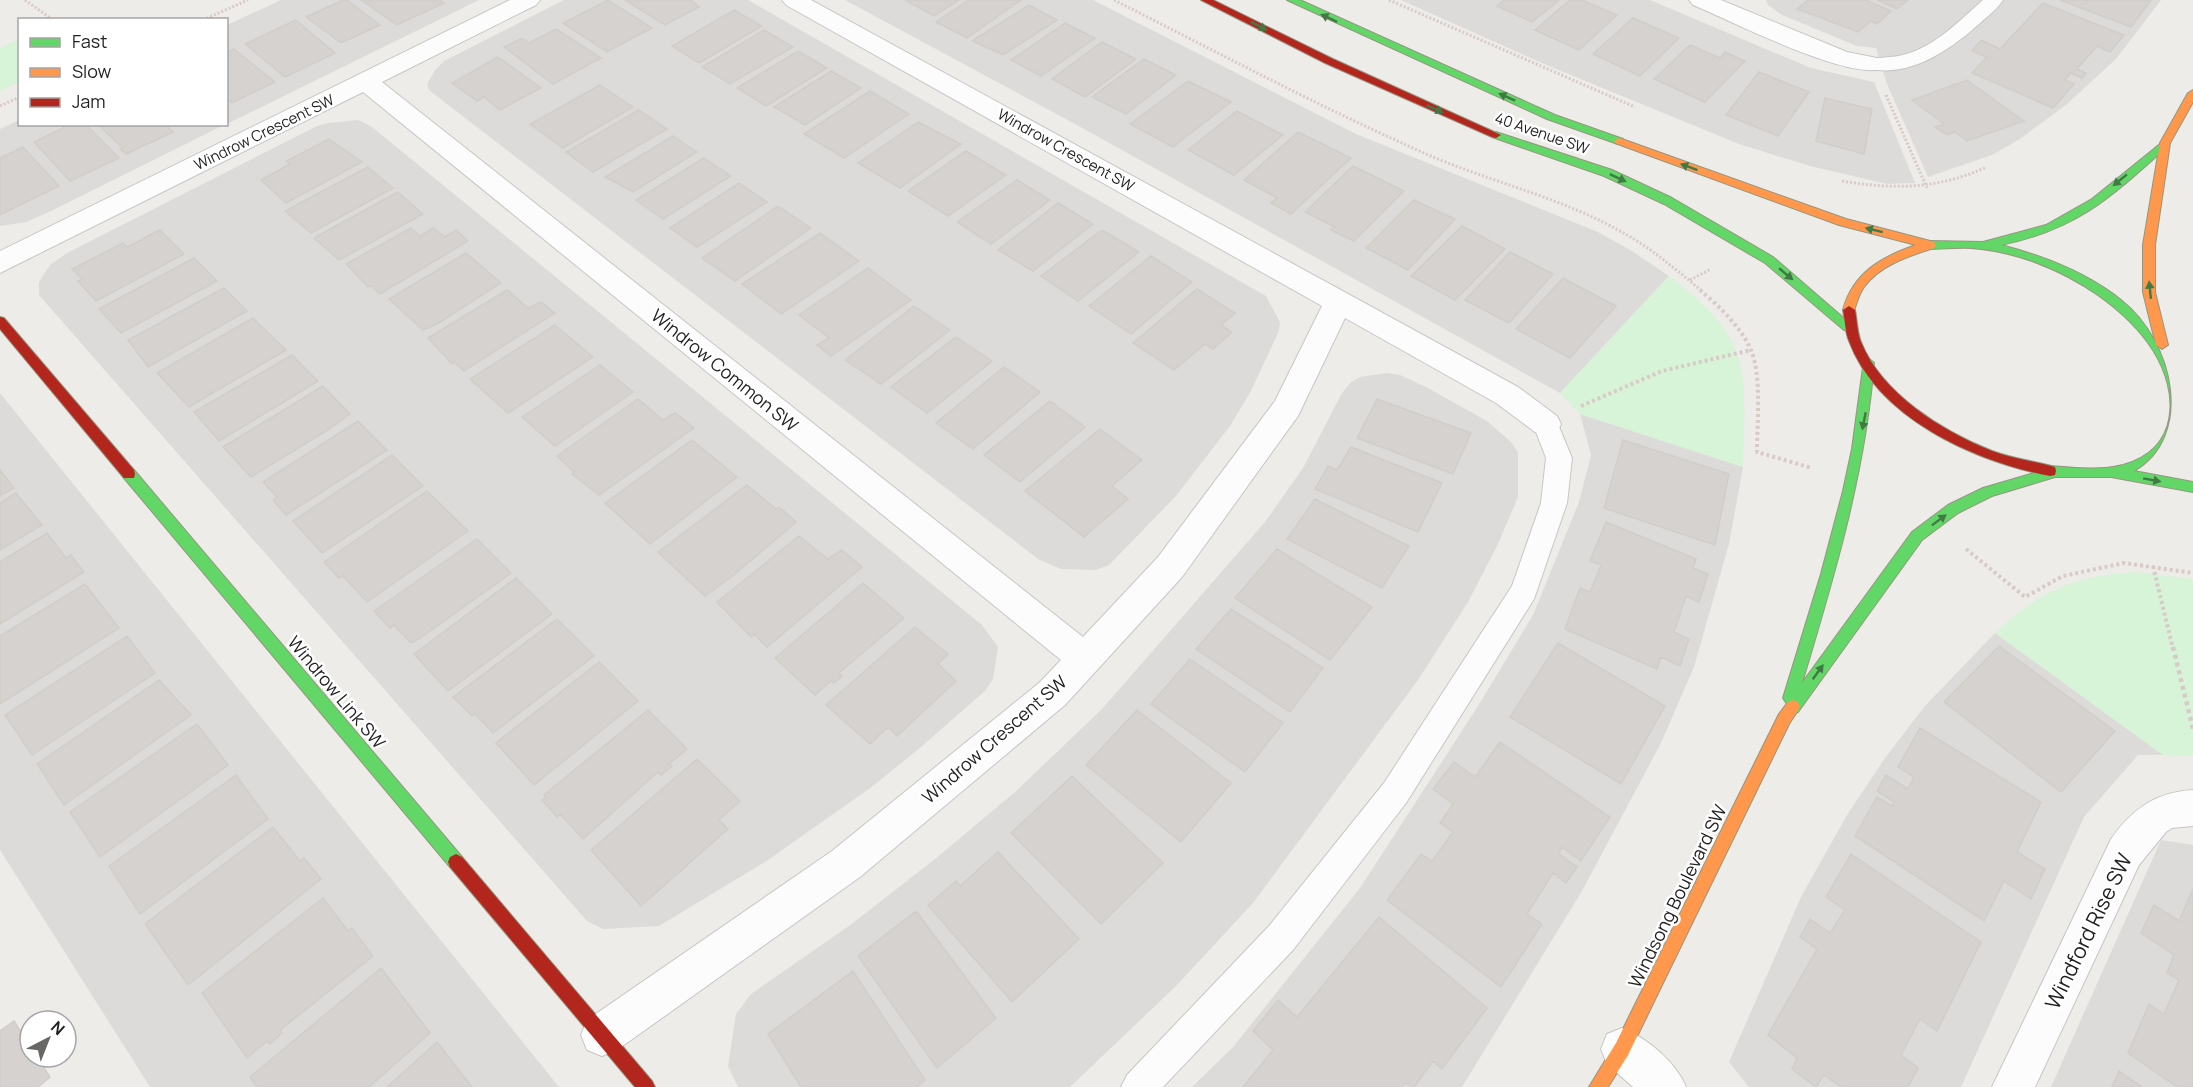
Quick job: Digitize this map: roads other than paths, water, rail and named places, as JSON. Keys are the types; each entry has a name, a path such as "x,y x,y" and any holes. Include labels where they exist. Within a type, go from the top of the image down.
{"street":[{"name":"Windrow Crescent SW","path":"0,263 528,0"},
{"name":"Windrow Crescent SW","path":"794,0 1507,395 1558,417"},
{"name":"40 Avenue SW","path":"1206,0 1329,61 1475,128 1608,173 1668,201 1769,260 1848,327"},
{"name":"40 Avenue SW","path":"1292,0 1551,117 1842,222 1930,244"},
{"path":"1704,0 1841,58 1873,64"},
{"name":"Windrow Common SW","path":"366,82 1084,659"},
{"path":"2111,473 2146,461 2166,445 2179,426 2182,403 2178,380 2163,347 2149,292 2148,245 2165,143 2193,93"},
{"path":"2165,143 2078,213 2052,227 2021,237 1979,245 1930,244 1891,258 1861,279 1849,301 1848,327 1868,363 1885,386 1907,408 1945,434 1992,457 2050,473 2111,473 2193,487"},
{"path":"1979,245 2026,258 2061,271 2107,296 2139,322 2163,347"},
{"name":"Windrow Crescent SW","path":"602,1035 846,864 1052,694 1170,567 1287,408 1339,301"},
{"name":"Windrow Link SW","path":"0,321 646,1087"},
{"name":"Windsong Boulevard SW","path":"1784,719 1848,498 1867,406 1868,363"},
{"path":"2178,380 2193,393"},
{"name":"Windsong Boulevard SW","path":"1598,1087 1622,1049 1784,719 1917,536 1953,509 1988,492 2050,473"},
{"name":"Windford Rise SW","path":"2013,1087 2125,852 2141,827 2163,812 2193,808"},
{"path":"1622,1049 1665,1087"}],"lane":[{"path":"1873,64 1907,63 1932,52 1994,0"},
{"path":"1139,1087 1281,939 1388,802 1524,591 1554,503 1558,458 1558,417"}]}
